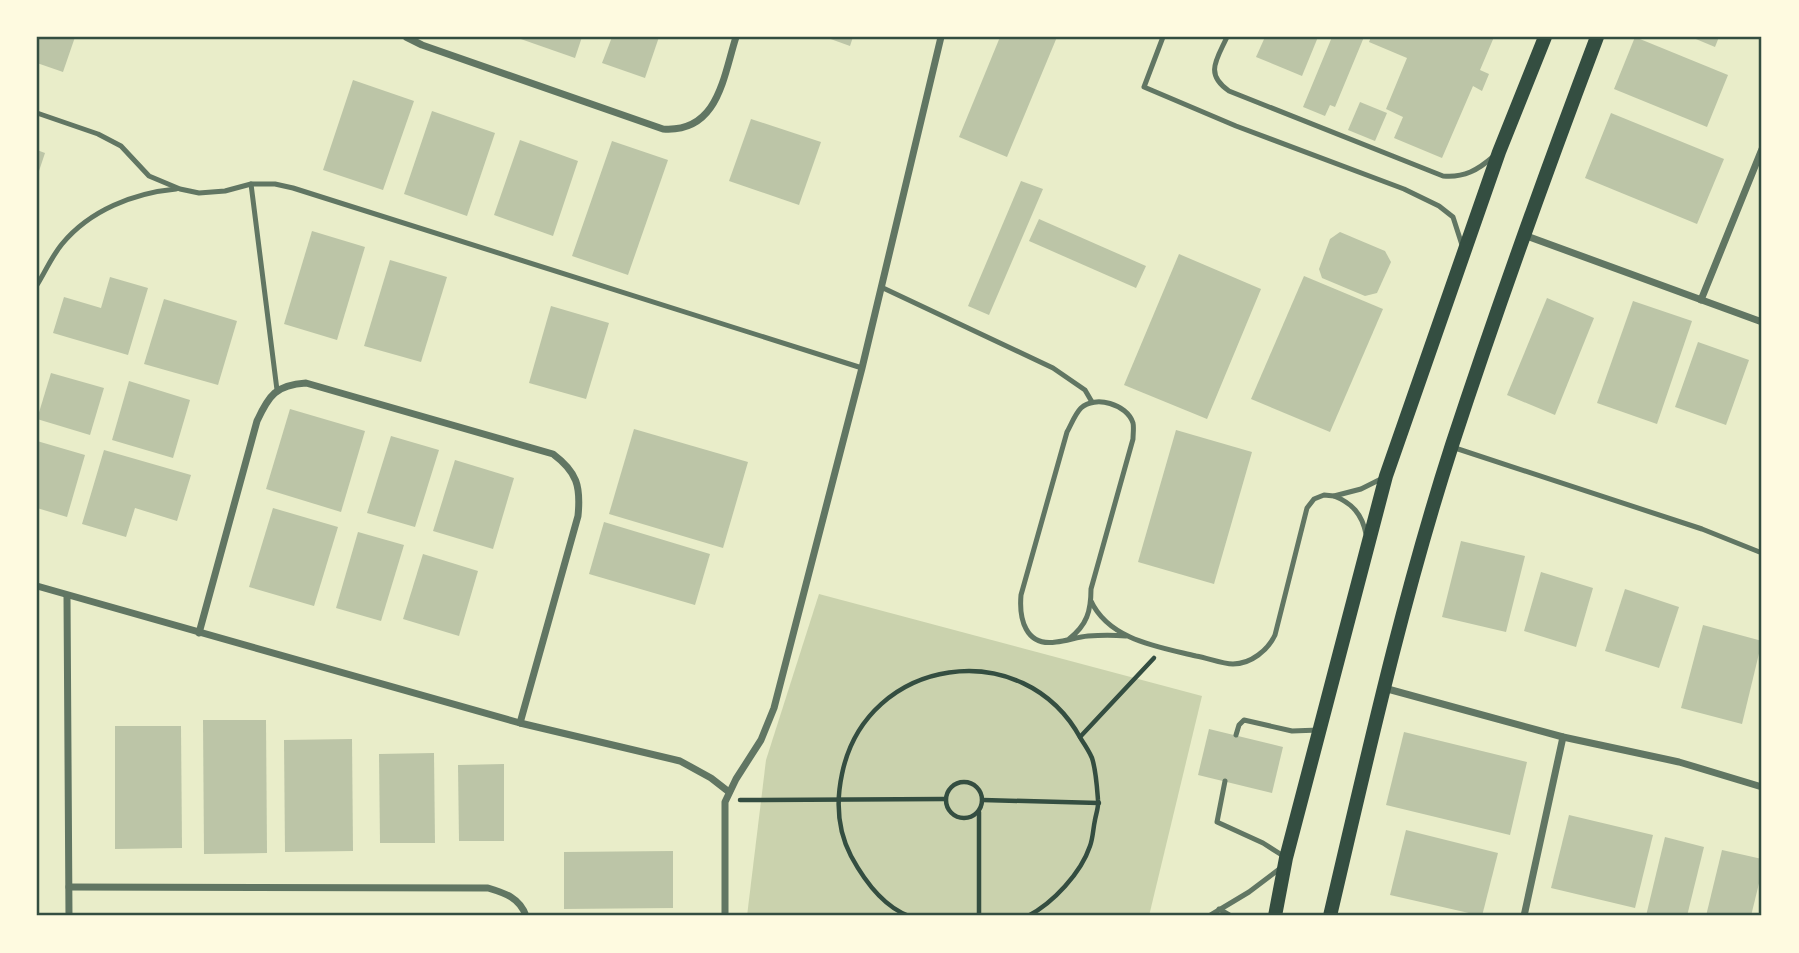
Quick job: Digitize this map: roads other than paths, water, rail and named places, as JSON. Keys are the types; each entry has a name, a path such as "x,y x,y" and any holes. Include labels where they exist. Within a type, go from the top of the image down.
{"main road":[{"path":"1275,916 1319,730 1386,476 1463,251 1545,37"},
{"path":"1330,916 1383,688 1452,447 1523,235 1597,37"}],"street":[{"path":"406,37 422,45 663,129 676,130 688,128 702,120 712,108 736,37"},
{"path":"724,916 725,802 761,740 774,708 862,368 941,37"},
{"path":"1701,300 1762,149"},
{"path":"1523,235 1762,322"},
{"path":"199,633 257,421 266,402 276,390 288,384 306,383 553,454 568,465 576,479 580,496 578,516 520,723"},
{"path":"37,586 520,723 680,761 711,778 729,792"},
{"path":"66,596 69,916"},
{"path":"1383,688 1563,737 1679,762 1762,788"},
{"path":"1524,916 1563,737"},
{"path":"69,887 488,888 517,901 526,916"}],"lane":[{"path":"1163,37 1143,87 1237,126 1404,189 1439,206 1453,217 1460,232 1463,251"},
{"path":"1227,37 1213,71 1217,83 1229,90 1443,176 1468,174 1499,152"},
{"path":"37,113 98,134 121,146 149,176 180,189 199,193 225,191 251,184 275,184 293,188 862,368"},
{"path":"251,184 276,390"},
{"path":"37,285 60,246 84,222 135,196 180,189"},
{"path":"881,287 1053,368 1085,390 1092,402"},
{"path":"1069,639 1086,623 1091,589 1133,439 1133,423 1128,414 1106,402 1092,402 1081,409 1067,432 1021,595 1020,614 1024,627 1043,643 1055,643 1095,635 1126,636"},
{"path":"1452,447 1702,529 1762,553"},
{"path":"1334,496 1361,489 1386,476"},
{"path":"1091,601 1097,614 1126,636 1164,648 1235,664 1257,657 1270,646 1307,508 1314,499 1324,495 1346,500 1363,521 1367,540"},
{"path":"1236,735 1238,725 1244,719 1292,731 1319,730"},
{"path":"1209,916 1249,892 1286,861 1263,843 1217,822 1225,782"},
{"path":"1219,909 1231,916"}]}
